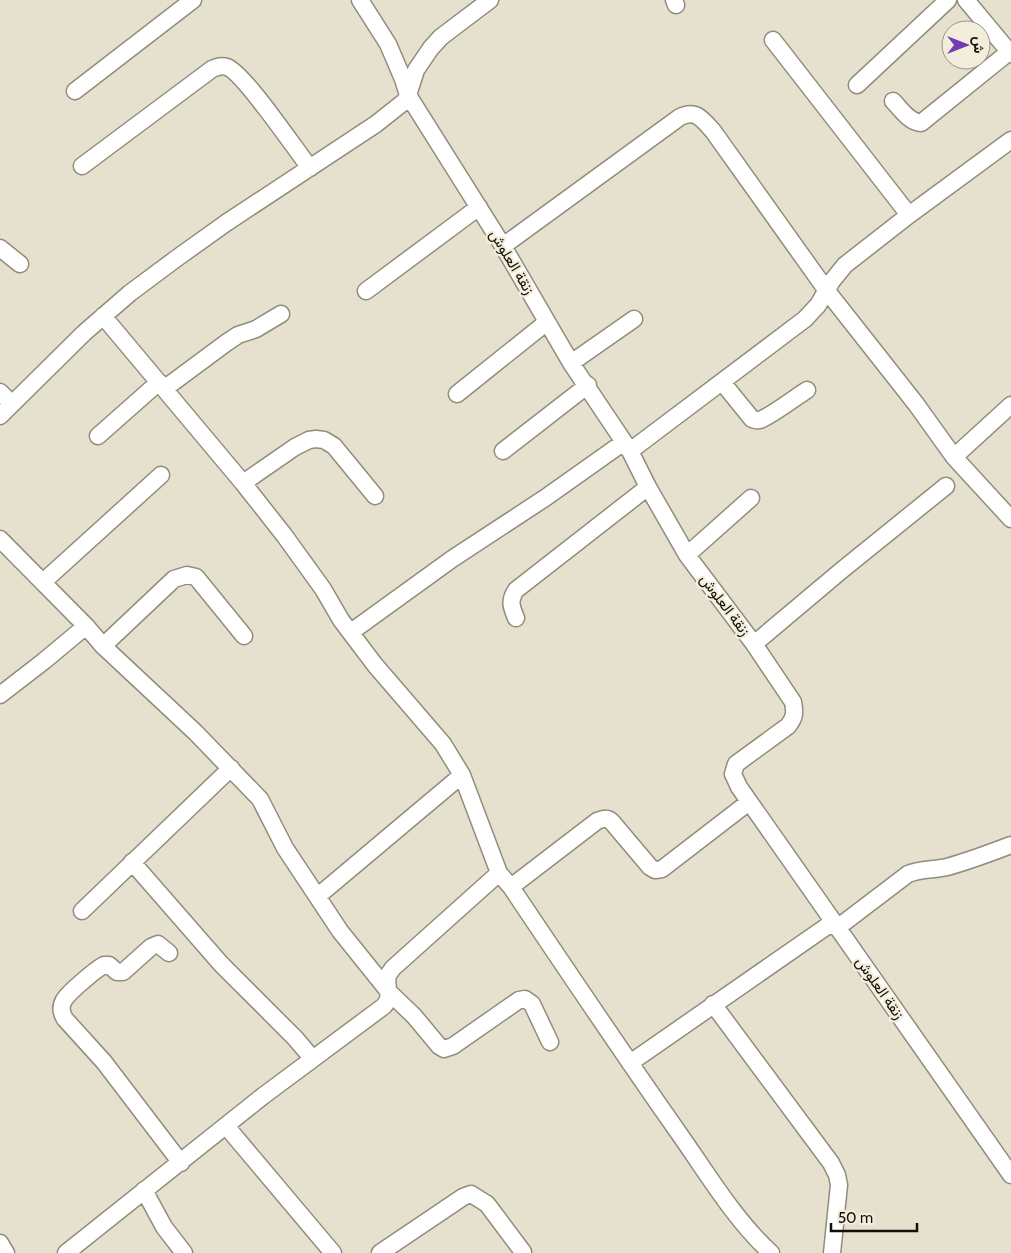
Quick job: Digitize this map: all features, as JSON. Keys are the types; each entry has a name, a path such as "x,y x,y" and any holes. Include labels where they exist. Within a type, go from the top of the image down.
{"street":[{"path":"75,91 193,0"},
{"name":"زنقة العلوش","path":"360,0 388,44 408,95 503,246 571,363 588,385 627,447 687,555 754,644 793,702 794,719 788,726 736,764 733,774 734,778 1011,1175"},
{"path":"0,416 103,316 176,258 376,124 405,101 416,70 431,48 441,37 490,0"},
{"path":"857,85 948,0"},
{"path":"893,102 908,117 917,123 921,123 1010,53 966,0"},
{"path":"773,40 909,214"},
{"path":"82,166 205,74 219,66 225,66 241,78 310,168"},
{"path":"503,246 680,117 687,113 702,118 827,291 916,404 954,456 1011,518"},
{"path":"351,632 452,559 627,447 722,382 805,319 818,305 832,281 845,265 909,214 1011,140"},
{"path":"366,291 479,207"},
{"path":"0,248 20,264"},
{"path":"98,436 162,385 238,335 256,329 281,314"},
{"path":"103,316 243,483 284,535 375,665 443,744 462,775 499,873 511,887 732,1209 771,1253"},
{"path":"571,363 634,319"},
{"path":"457,394 547,322"},
{"path":"722,382 752,419 755,420 768,416 806,390"},
{"path":"503,452 588,385"},
{"path":"0,392 12,404"},
{"path":"954,456 1011,405"},
{"path":"243,483 295,447 309,440 316,439 324,440 334,446 375,496"},
{"path":"43,582 161,475"},
{"path":"754,644 946,486"},
{"path":"516,618 511,605 511,598 516,590 648,487"},
{"path":"687,555 751,498"},
{"path":"0,539 86,626 103,646 231,768 260,799 285,848 340,931 389,992 414,1016 439,1046 444,1048 452,1046 519,1000 525,999 532,1004 550,1042"},
{"path":"103,646 174,579 187,575 196,577 244,636"},
{"path":"0,695 86,626"},
{"path":"82,911 231,768"},
{"path":"318,896 462,775"},
{"path":"511,887 597,821 604,818 612,822 650,867 655,870 662,869 749,802"},
{"path":"630,1063 713,1004 835,925 908,874 957,864 1011,845"},
{"path":"132,862 221,964 295,1038 312,1058"},
{"path":"66,1253 312,1058 380,1009 388,1001 387,979 393,968 499,873"},
{"path":"169,953 158,944 151,947 123,972 117,972 109,965 101,966 64,1000 61,1007 65,1019 104,1062 181,1163"},
{"path":"713,1004 831,1163 837,1175 839,1195 832,1253"},
{"path":"226,1126 333,1253"},
{"path":"144,1190 164,1227 184,1253"},
{"path":"380,1253 471,1194 487,1204 523,1252"},
{"path":"0,1242 6,1253"}]}
